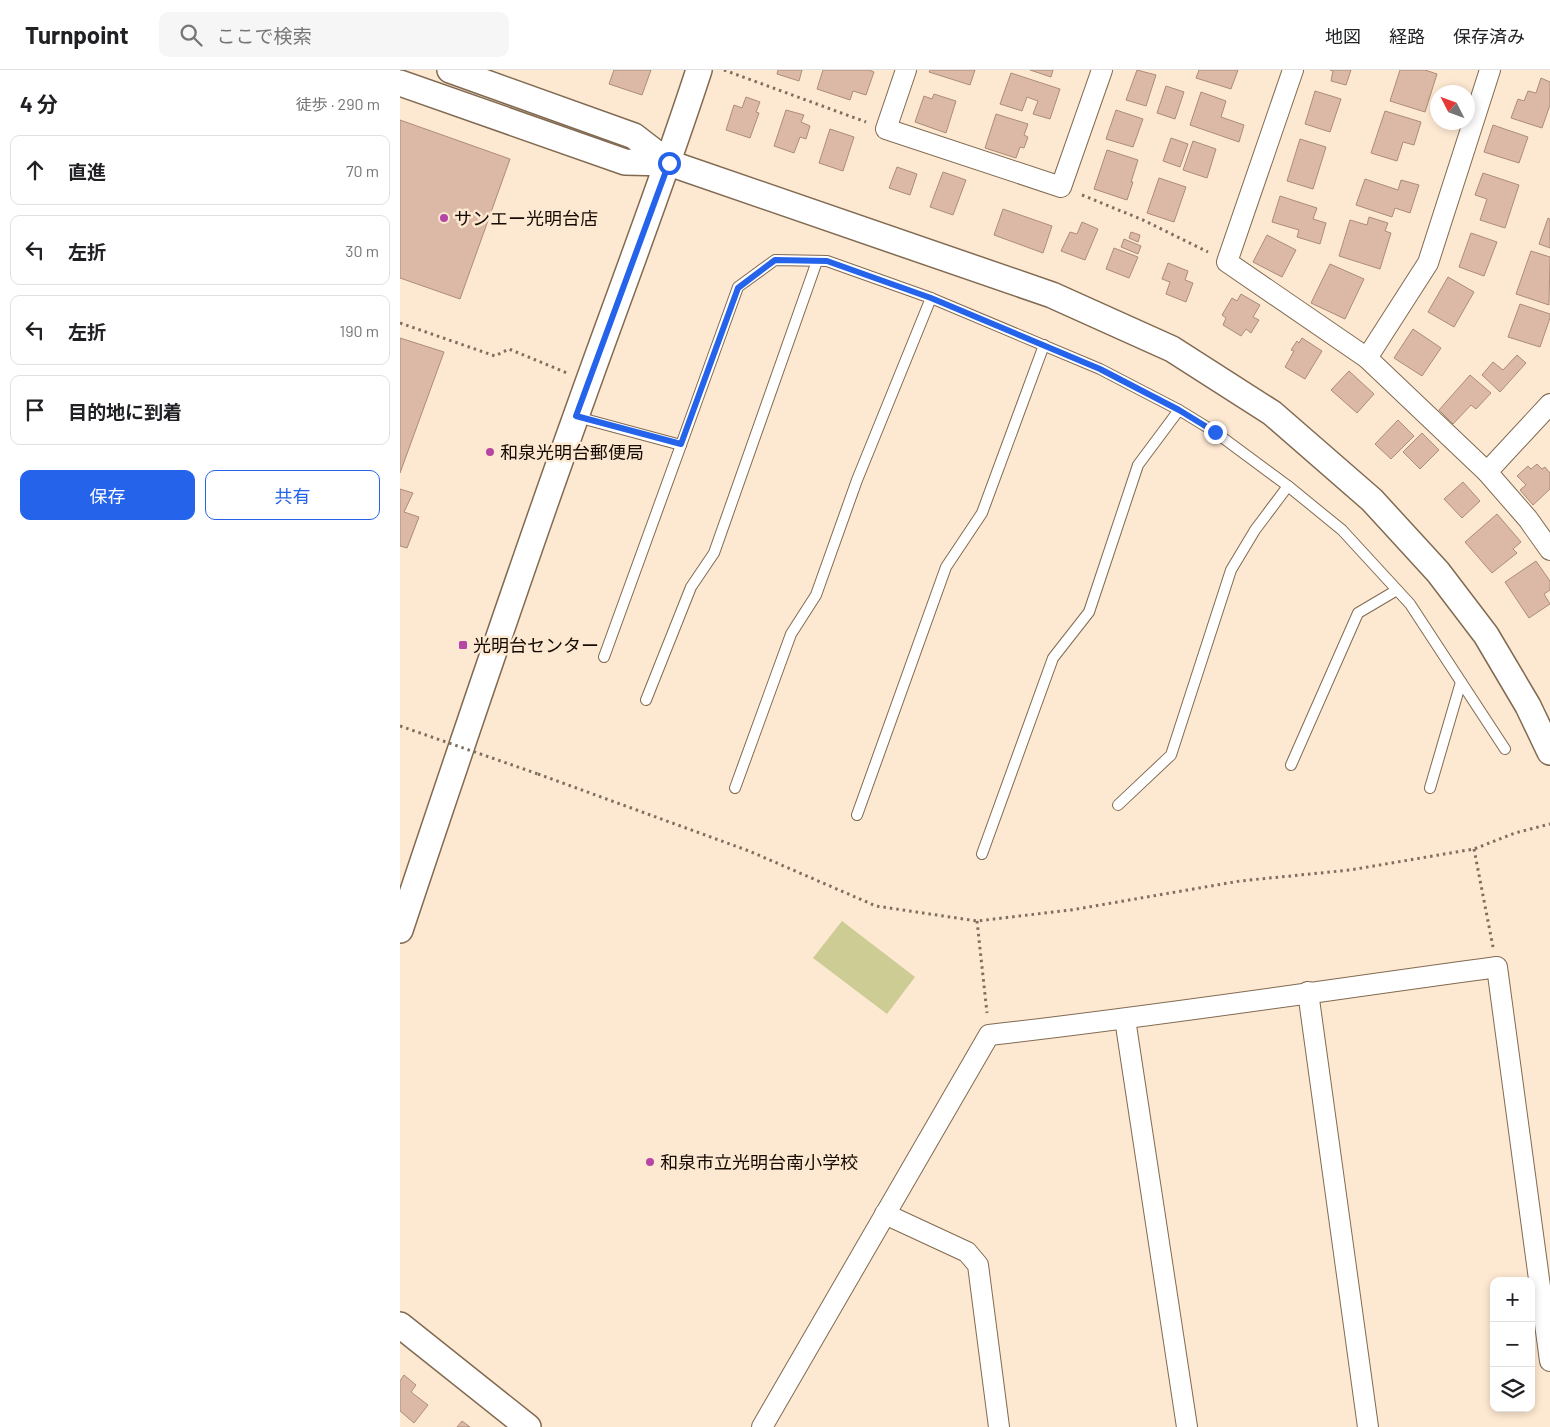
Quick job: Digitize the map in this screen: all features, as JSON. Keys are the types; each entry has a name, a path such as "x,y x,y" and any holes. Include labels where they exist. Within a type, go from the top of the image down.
{"street":[{"path":"450,70 634,136 669,163"},
{"path":"400,930 496,644 588,382 669,163 699,70"},
{"path":"906,70 886,129 1061,187 1102,70"},
{"path":"1294,70 1227,262 1367,358 1486,472 1528,519 1550,550"},
{"path":"1367,358 1428,263 1490,70"},
{"path":"400,83 625,162 669,163 1052,295 1172,349 1272,413 1372,500 1438,572 1486,635 1528,706 1550,752"},
{"path":"1486,472 1550,404"},
{"path":"762,1427 990,1035 1125,1020 1308,992 1496,968 1550,1361"},
{"path":"1308,992 1368,1427"},
{"path":"1125,1020 1187,1427"},
{"path":"885,1214 968,1252 978,1265 999,1427"},
{"path":"400,1325 528,1427"}],"lane":[{"path":"604,657 738,288 775,260 827,261 931,298 1100,369 1179,410 1215,432 1288,486 1342,530 1410,604 1505,749"},
{"path":"646,700 691,587 714,553 816,261"},
{"path":"735,788 791,634 816,595 858,480 931,298"},
{"path":"857,815 946,567 982,512 1044,345"},
{"path":"982,854 1053,658 1089,612 1138,465 1179,410"},
{"path":"576,416 681,444"},
{"path":"1118,805 1171,754 1231,570 1255,530 1288,486"},
{"path":"1291,765 1358,613 1397,590"},
{"path":"1430,788 1461,682"}],"path":[{"path":"724,70 886,129"},
{"path":"1061,187 1143,220 1227,262"},
{"path":"400,323 494,356 509,349 588,382"},
{"path":"400,726 749,851 876,906 977,921 1071,910 1240,881 1350,870 1474,849 1515,833 1550,824"},
{"path":"1474,849 1496,968"},
{"path":"977,921 990,1035"}],"shaded area":[{"path":"842,921 915,977 887,1014 813,958"}],"building":[{"path":"614,70 651,70 642,95 609,84"},
{"path":"778,70 802,70 799,81 777,74"},
{"path":"823,70 869,70 874,72 866,95 853,91 850,100 817,89"},
{"path":"930,70 975,70 970,85 929,72"},
{"path":"1030,70 1053,70 1051,77"},
{"path":"1137,70 1156,75 1146,106 1126,100"},
{"path":"1199,70 1238,70 1231,89 1196,78"},
{"path":"1330,70 1351,70 1346,85 1331,81 1333,71"},
{"path":"1400,70 1425,70 1437,74 1434,85 1430,85 1430,96 1425,112 1390,101"},
{"path":"1011,73 1060,89 1050,119 1033,114 1038,101 1027,97 1022,111 1000,104"},
{"path":"1541,78 1550,82 1550,105 1542,128 1511,118 1518,99 1524,101 1528,91 1536,93"},
{"path":"1166,86 1184,92 1175,119 1157,113"},
{"path":"1315,91 1341,99 1330,132 1305,124"},
{"path":"1201,92 1226,101 1221,117 1244,125 1239,142 1190,125"},
{"path":"934,94 956,101 946,133 915,122 924,96 932,99"},
{"path":"746,97 760,102 756,112 759,113 750,138 726,130 734,105 742,108"},
{"path":"786,110 804,115 801,122 810,126 806,139 800,137 794,153 774,146"},
{"path":"1116,110 1143,119 1133,147 1106,139"},
{"path":"1385,111 1421,122 1414,145 1403,142 1397,161 1371,153"},
{"path":"996,114 1028,124 1024,135 1028,137 1024,148 1020,147 1016,158 985,148"},
{"name":"サンエー光明台店","path":"400,120 510,159 460,299 400,278"},
{"path":"1493,125 1528,137 1519,163 1484,152"},
{"path":"830,129 854,137 843,171 819,163"},
{"path":"1171,138 1188,144 1180,167 1163,161"},
{"path":"1300,139 1326,147 1313,189 1287,181"},
{"path":"1193,141 1216,149 1207,178 1183,170"},
{"path":"1107,150 1138,160 1127,200 1094,189"},
{"path":"897,167 917,174 910,195 889,188"},
{"path":"943,172 966,180 953,215 930,207"},
{"path":"1483,173 1519,185 1505,228 1480,220 1487,199 1475,195"},
{"path":"1159,178 1186,187 1174,222 1147,213"},
{"path":"1365,179 1398,190 1401,180 1419,185 1410,213 1395,208 1392,217 1356,205"},
{"path":"1280,196 1317,208 1313,219 1326,223 1320,244 1297,237 1299,230 1272,222"},
{"path":"1003,209 1052,226 1043,253 994,235"},
{"path":"1369,217 1388,223 1385,231 1391,233 1380,269 1339,256 1350,220 1367,225"},
{"path":"1548,218 1550,219 1550,248 1539,244"},
{"path":"1082,222 1098,229 1085,260 1061,251 1070,232 1077,234"},
{"path":"1131,232 1140,235 1138,242 1129,238"},
{"path":"1471,233 1497,242 1484,276 1459,267"},
{"path":"1267,235 1296,250 1282,277 1253,262"},
{"path":"1124,239 1141,246 1138,254 1121,247"},
{"path":"1114,248 1138,257 1129,278 1106,269"},
{"path":"1531,251 1550,257 1549,305 1516,294"},
{"path":"1168,263 1188,271 1185,280 1193,283 1186,302 1166,294 1170,282 1162,279"},
{"path":"1330,264 1364,279 1345,319 1311,303"},
{"path":"1448,277 1474,292 1454,327 1428,312"},
{"path":"1241,294 1260,305 1253,317 1259,320 1251,333 1246,329 1241,336 1223,325 1226,318 1222,315 1232,298 1237,301"},
{"path":"1520,304 1550,314 1540,347 1508,337"},
{"path":"1413,329 1441,348 1422,376 1394,358"},
{"path":"400,338 444,352 400,473"},
{"path":"1302,338 1322,351 1305,379 1285,367 1294,351 1291,350 1297,341 1299,343"},
{"path":"1517,355 1526,363 1500,392 1482,375 1493,362 1503,370"},
{"path":"1349,371 1374,394 1357,413 1331,390"},
{"path":"1470,375 1491,393 1476,409 1471,405 1453,424 1439,410"},
{"path":"1398,420 1414,436 1391,459 1375,444"},
{"path":"1422,433 1439,450 1420,469 1403,452"},
{"path":"1537,464 1542,469 1545,467 1550,473 1550,489 1533,505 1520,490 1526,485 1517,476 1528,466 1531,469"},
{"path":"1463,482 1480,501 1462,518 1444,499"},
{"path":"400,489 413,493 404,512 419,517 407,548 400,546"},
{"path":"1497,514 1521,542 1513,549 1517,553 1492,573 1465,542"},
{"path":"1536,561 1550,581 1550,590 1544,594 1550,604 1529,618 1505,582"},
{"path":"404,1375 416,1385 411,1392 428,1405 414,1423 400,1411 400,1381"},
{"path":"462,1421 470,1427 457,1427"}],"place":[{"name":"サンエー光明台店","path":"444,218"},
{"name":"和泉光明台郵便局","path":"490,452"},
{"name":"光明台センター","path":"463,645"},
{"name":"和泉市立光明台南小学校","path":"650,1162"}],"route":[{"path":"669,163 576,416 681,444 738,288 775,260 827,261 931,298 1100,369 1179,410 1215,432"}]}
